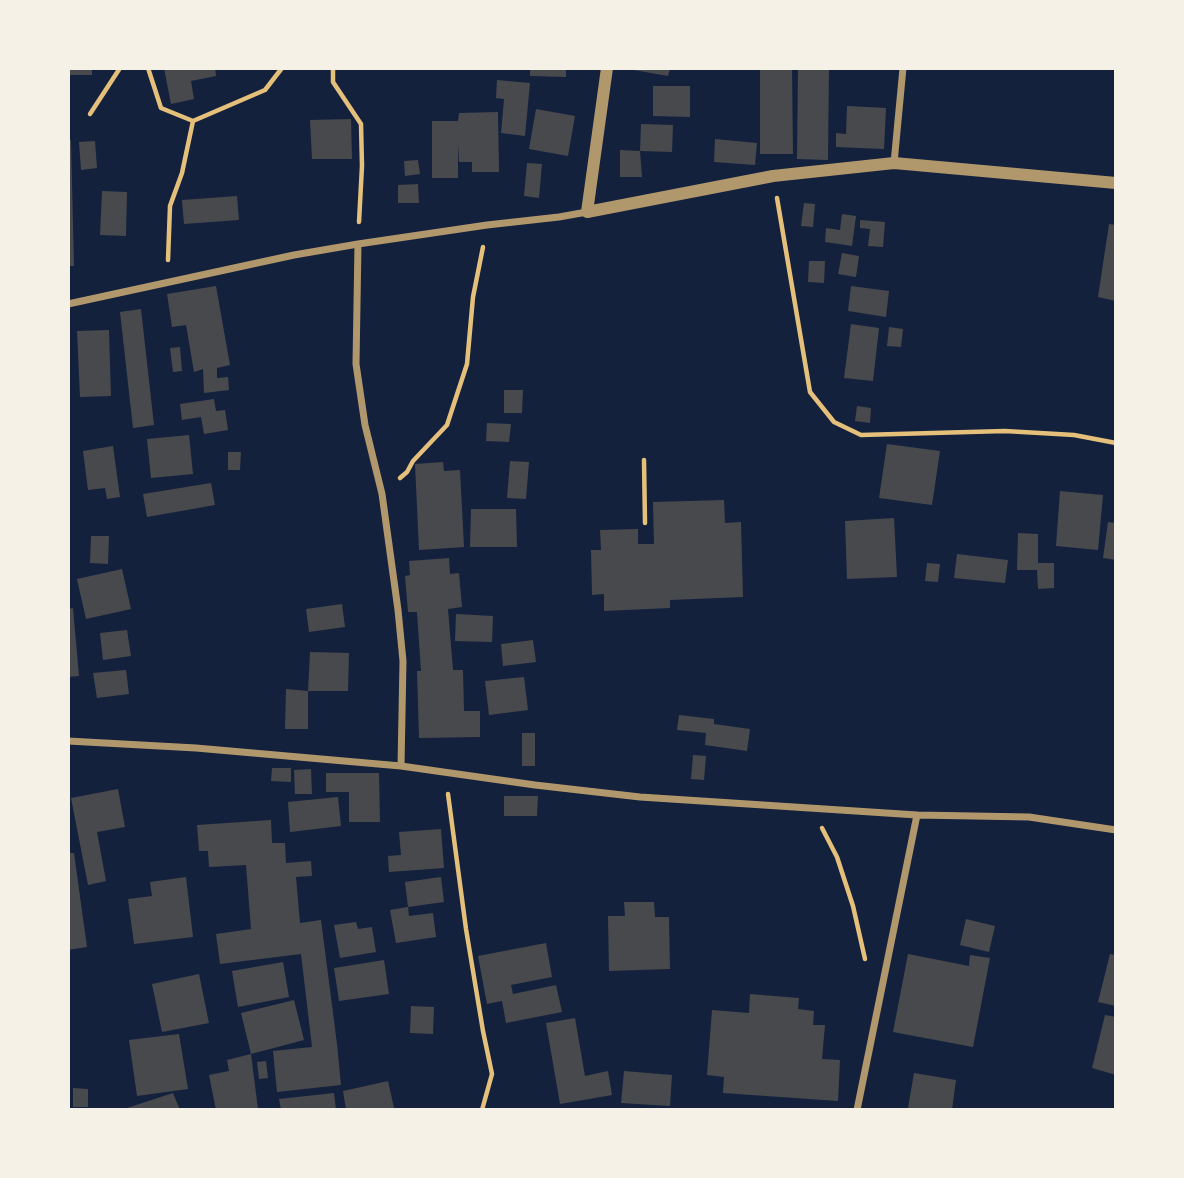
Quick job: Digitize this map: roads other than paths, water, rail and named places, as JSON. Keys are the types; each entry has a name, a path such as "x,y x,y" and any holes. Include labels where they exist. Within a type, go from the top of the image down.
{"street":[{"path":"587,212 607,68"},
{"path":"894,163 903,68"},
{"path":"68,304 294,255 487,225 559,217 773,176 894,163 1116,183"},
{"path":"358,244 356,364 365,425 382,494 403,661 401,766"},
{"path":"68,741 196,748 401,766 640,797 917,815 1029,817 1116,830"},
{"path":"857,1110 917,815"}]}
